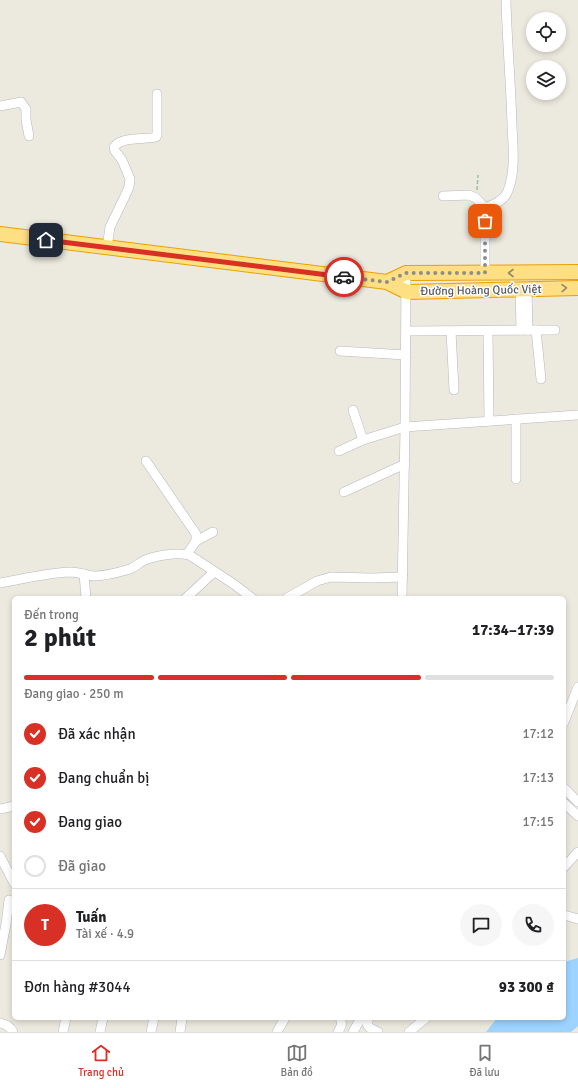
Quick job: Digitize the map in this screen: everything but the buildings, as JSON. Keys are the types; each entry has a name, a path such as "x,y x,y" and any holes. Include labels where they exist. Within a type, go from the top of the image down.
{"highway":[{"name":"Đường Hoàng Quốc Việt","path":"0,234 387,282 406,292 578,288"},
{"name":"Đường Hoàng Quốc Việt","path":"387,282 406,273 578,272"}],"street":[{"path":"485,208 501,200 510,186 512,176 513,156 506,0"},
{"path":"107,248 110,227 129,187 130,179 122,160 115,151 114,147 117,143 122,141 156,137 157,94"},
{"path":"0,106 21,102 26,108 26,120 29,136"},
{"path":"443,196 469,195 476,198 485,208 485,273"},
{"path":"402,596 405,464 406,273"},
{"path":"524,289 528,330 540,379"},
{"path":"406,331 555,330"},
{"path":"451,331 454,390"},
{"path":"488,331 489,421"},
{"path":"340,351 406,355"},
{"path":"353,410 363,440"},
{"path":"339,451 363,440 405,427 578,415"},
{"path":"516,419 516,479"},
{"path":"146,461 196,534 196,541"},
{"path":"344,492 405,464"},
{"path":"187,554 196,541 213,532"},
{"path":"0,583 70,572 94,576 132,568 143,561 154,558 187,554 249,596"},
{"path":"188,596 214,572"},
{"path":"84,574 86,596"},
{"path":"291,596 317,581 331,577 403,577"},
{"path":"566,717 578,687"},
{"path":"566,790 577,800 566,805 578,816"},
{"path":"0,809 12,806"},
{"path":"566,865 578,852"},
{"path":"0,856 12,879"},
{"path":"0,954 6,924 8,900"},
{"path":"566,916 578,919"},
{"path":"63,1032 66,1020"},
{"path":"100,1032 103,1020"},
{"path":"151,1032 154,1020"},
{"path":"180,1032 182,1020"},
{"path":"277,1032 284,1020"},
{"path":"338,1032 342,1026 341,1020"},
{"path":"353,1032 360,1020"},
{"path":"368,1020 367,1024 370,1028 378,1032"},
{"path":"409,1032 424,1020"},
{"path":"0,1023 9,1026 13,1032"}],"path":[{"path":"476,198 478,175"}],"water":[{"path":"578,958 578,1026 571,1032 486,1032 495,1020 566,1020 566,961"}],"way so far":[{"path":"344,277 387,282 406,273 485,273 485,221"}],"route":[{"path":"46,240 344,277"}]}
